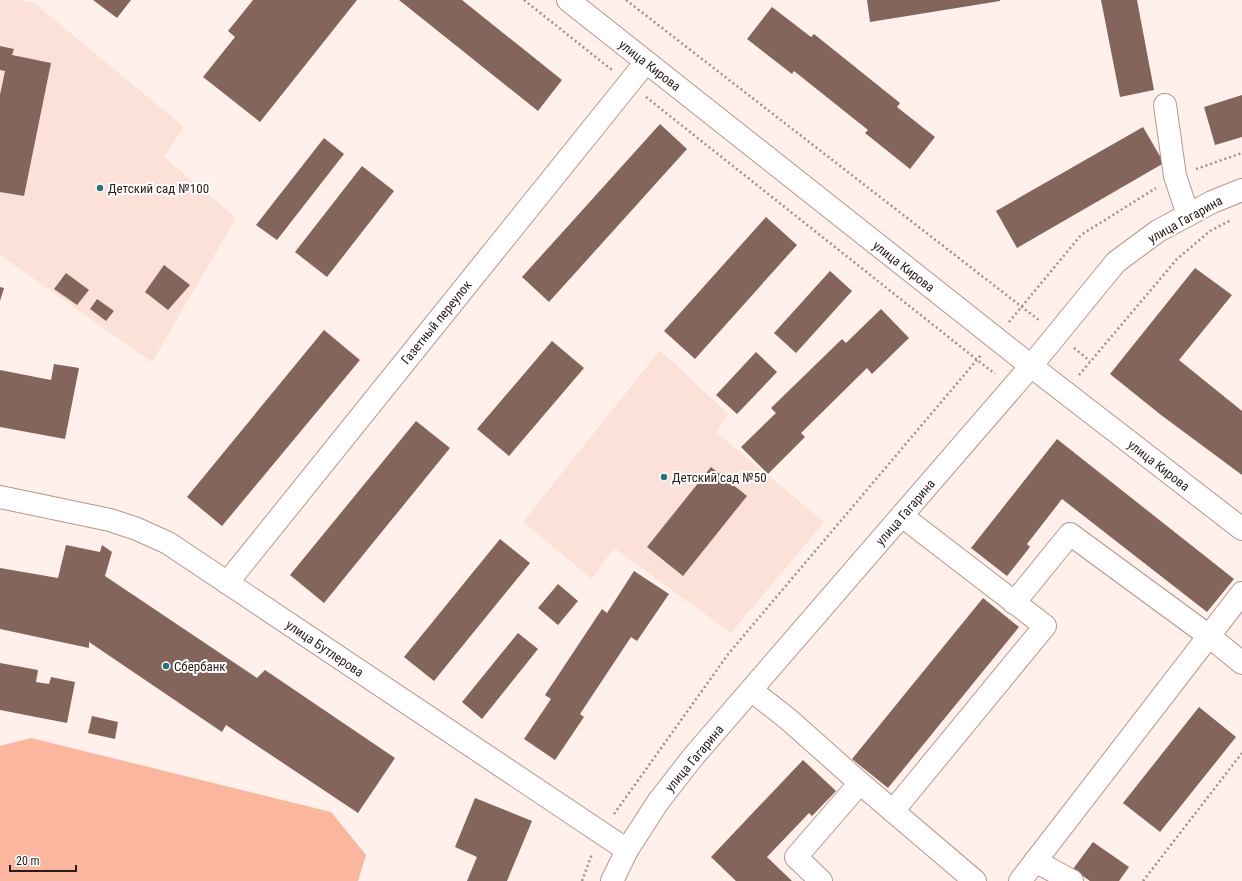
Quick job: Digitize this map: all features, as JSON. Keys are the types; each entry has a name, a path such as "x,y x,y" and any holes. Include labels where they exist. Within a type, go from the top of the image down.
{"street":[{"name":"улица Кирова","path":"568,0 995,338 1242,529"},
{"name":"Газетный переулок","path":"227,583 646,62"},
{"path":"1165,105 1176,176 1188,215"},
{"name":"улица Гагарина","path":"612,881 627,850 658,802 693,757 1031,366 1116,262 1158,231 1212,202 1242,190"},
{"name":"улица Бутлерова","path":"0,497 110,520 137,529 168,543 627,850"},
{"path":"893,811 1045,626 902,516"},
{"path":"1014,603 1070,534 1209,636 1242,663"},
{"path":"1020,881 1242,593"},
{"path":"751,690 975,881"},
{"path":"822,881 796,857 860,783"},
{"path":"1035,861 1072,881"}],"path":[{"path":"524,0 1012,388"},
{"path":"626,0 1090,360 1177,258 1210,231 1236,218"},
{"path":"582,881 601,833 728,653 1081,235 1176,176 1242,153"},
{"path":"1143,881 1242,754"}],"shaded area":[{"name":"Детский сад №100","path":"0,0 18,0 34,3 184,127 164,157 236,218 152,362 0,255"},
{"name":"Детский сад №50","path":"660,350 728,414 716,432 824,522 731,633 614,548 592,579 523,522"},
{"path":"31,738 331,812 366,855 358,881 0,881 0,746"}],"building":[{"path":"93,0 131,0 117,18"},
{"path":"253,0 357,0 260,122 203,77 235,37 228,31"},
{"path":"399,0 462,0 562,80 538,111"},
{"path":"867,0 1000,0 1000,1 870,22"},
{"path":"1101,0 1137,0 1154,90 1120,97"},
{"path":"772,7 811,37 814,34 900,103 897,107 935,137 910,169 865,133 868,130 794,71 792,74 747,39"},
{"path":"0,46 14,49 12,55 51,63 24,196 0,192 0,95 5,71 0,70"},
{"path":"1242,95 1242,137 1215,145 1204,107"},
{"path":"660,124 687,149 549,302 522,277"},
{"path":"1143,127 1164,163 1017,248 996,211"},
{"path":"324,138 344,154 277,240 256,225"},
{"path":"362,166 394,191 327,277 295,252"},
{"path":"766,217 797,245 695,359 664,331"},
{"path":"164,265 190,285 168,310 145,292"},
{"path":"1195,268 1232,295 1179,360 1242,411 1242,475 1161,415 1110,374"},
{"path":"830,271 852,291 796,353 774,333"},
{"path":"66,273 89,290 77,305 54,289"},
{"path":"0,287 4,288 0,301"},
{"path":"97,299 114,311 106,321 90,309"},
{"path":"881,309 909,338 872,374 867,368 801,433 805,437 768,474 741,447 776,413 771,408 842,339 846,343"},
{"path":"324,330 360,360 222,526 187,497"},
{"path":"552,341 584,368 509,456 477,429"},
{"path":"756,352 777,372 737,414 716,395"},
{"path":"54,364 79,368 65,439 0,427 0,370 51,380"},
{"path":"416,421 450,448 324,603 290,575"},
{"path":"1057,439 1234,579 1207,612 1062,499 1027,544 1030,547 1007,576 971,548"},
{"path":"711,467 747,496 683,576 647,547"},
{"path":"500,539 530,563 434,681 404,657"},
{"path":"66,545 100,552 102,545 112,552 105,576 257,678 265,670 395,758 358,813 226,725 222,732 89,642 89,648 0,629 0,568 58,578"},
{"path":"634,571 669,594 637,641 631,637 580,714 584,717 555,760 524,739 551,699 545,695 602,609 607,613"},
{"path":"558,584 578,601 558,625 538,608"},
{"path":"983,598 1019,627 888,788 852,759"},
{"path":"518,633 538,649 482,719 462,702"},
{"path":"0,663 38,670 36,682 49,684 51,677 75,682 67,723 0,710"},
{"path":"1199,707 1236,737 1160,832 1123,803"},
{"path":"92,716 118,722 115,739 88,733"},
{"path":"803,760 836,791 812,816 809,813 767,857 792,881 736,881 711,857"},
{"path":"475,798 532,821 507,881 467,881 477,857 455,847"},
{"path":"1093,842 1129,867 1119,881 1090,881 1073,869"}],"place":[{"name":"Детский сад №100","path":"100,188"},
{"name":"Детский сад №50","path":"664,477"},
{"name":"Сбербанк","path":"166,666"}]}
